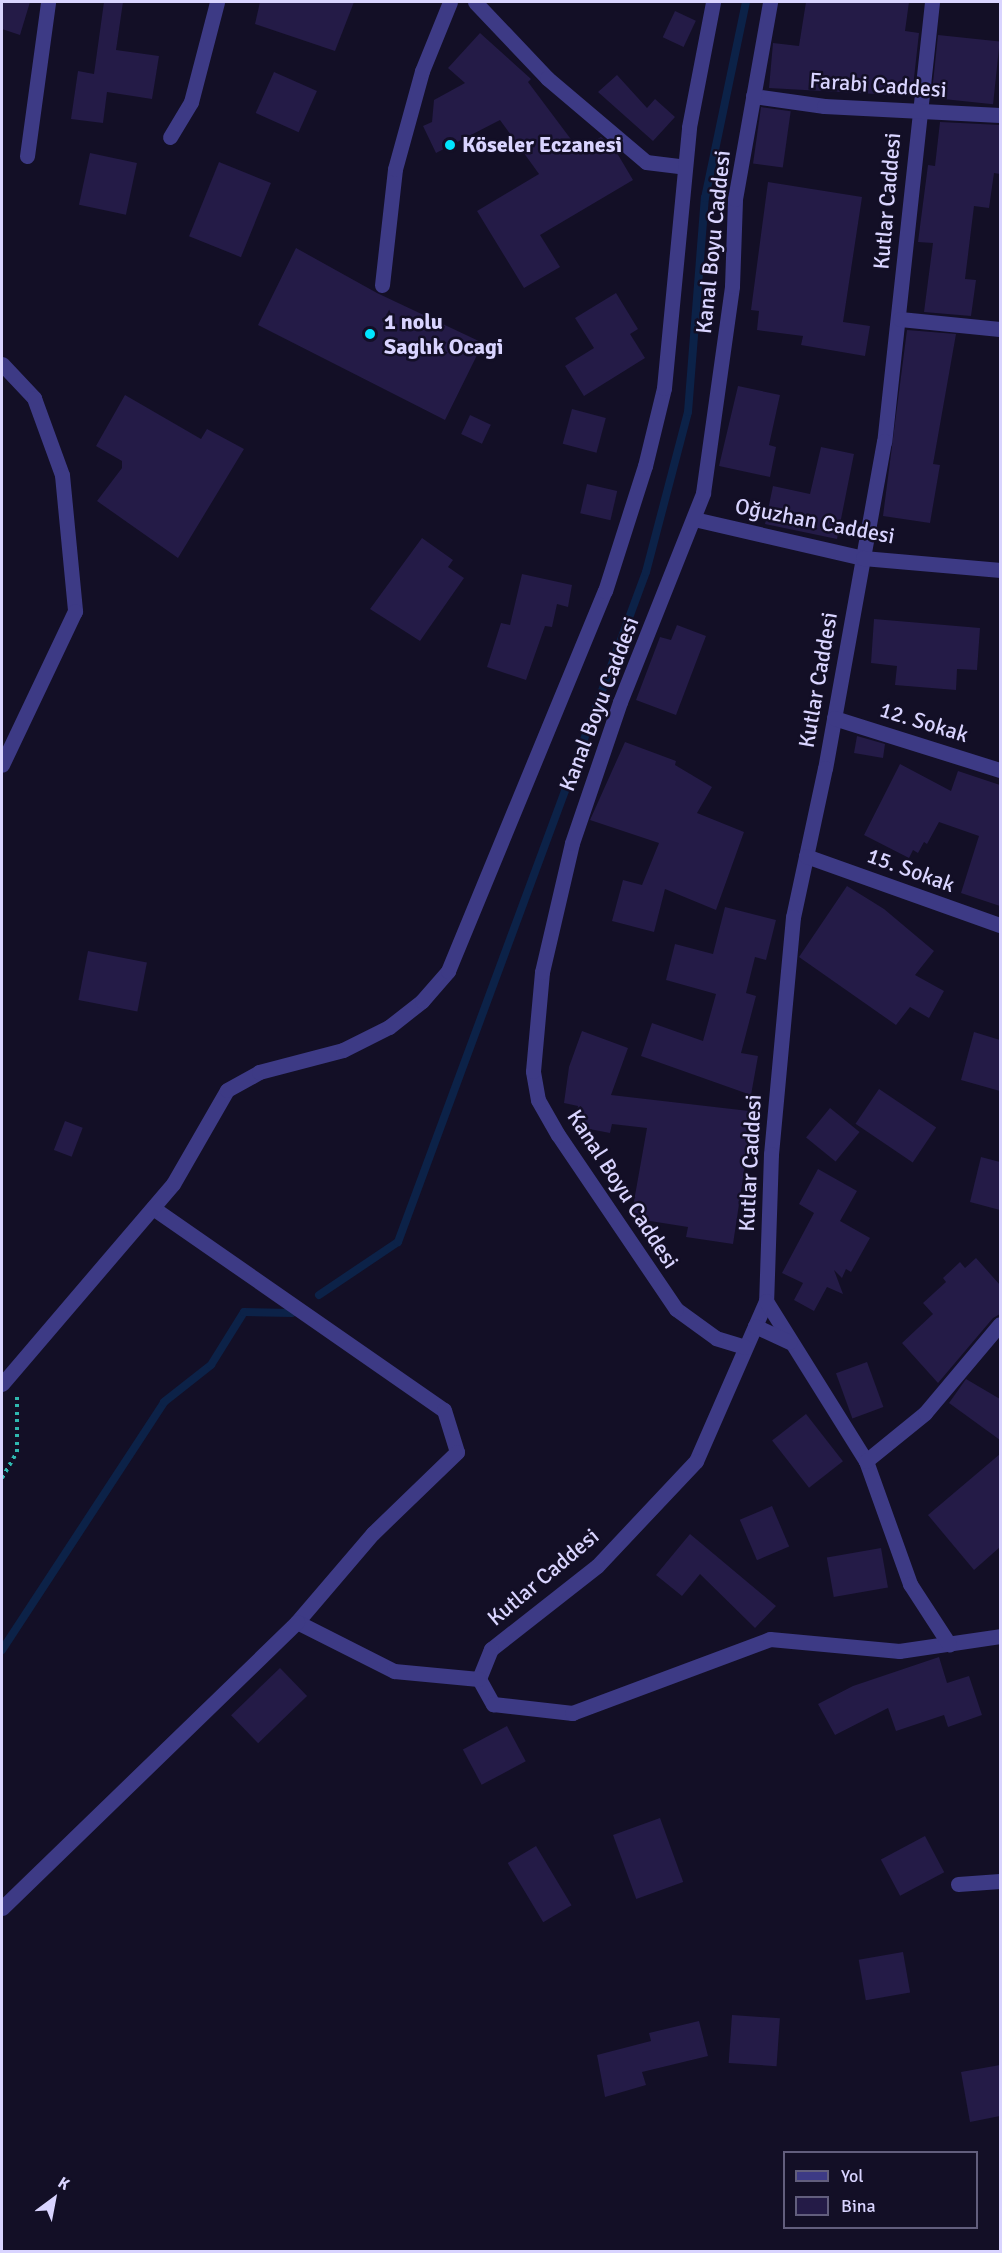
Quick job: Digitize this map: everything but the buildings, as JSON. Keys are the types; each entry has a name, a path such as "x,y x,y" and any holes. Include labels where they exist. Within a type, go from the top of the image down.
{"street":[{"path":"27,156 48,2"},
{"path":"170,137 191,102 217,2"},
{"path":"382,285 395,169 422,71 450,2"},
{"path":"475,2 547,78 646,162 685,167"},
{"name":"Kanal Boyu Caddesi","path":"2,1384 173,1184 227,1090 259,1072 343,1050 389,1027 422,1000 448,971 605,591 664,388 685,167 713,2"},
{"name":"Kanal Boyu Caddesi","path":"745,1347 716,1338 676,1309 558,1134 538,1100 533,1071 542,972 572,843 620,702 703,492 722,378 735,199 770,2"},
{"name":"Kutlar Caddesi","path":"479,1679 491,1649 597,1566 696,1461 766,1301 775,1106 793,917 834,718 863,558 900,320 917,111 932,2"},
{"name":"Farabi Caddesi","path":"753,96 824,106 1000,115"},
{"path":"900,320 1000,329"},
{"path":"2,364 34,398 62,475 75,611 2,765"},
{"name":"Oğuzhan Caddesi","path":"694,519 863,558 1000,570"},
{"name":"12. Sokak","path":"834,718 1000,770"},
{"name":"15. Sokak","path":"806,856 1000,925"},
{"path":"2,1908 297,1622 373,1533 457,1452 444,1410 153,1208"},
{"path":"766,1301 866,1461 910,1584 949,1644"},
{"path":"866,1461 925,1413 1000,1324"},
{"path":"754,1326 790,1342"},
{"path":"297,1622 394,1671 479,1679 493,1704 572,1713 770,1639 899,1651 1000,1636"},
{"path":"958,1884 1000,1881"}],"path":[{"path":"2,1478 17,1452 21,1387"}],"waterway":[{"path":"319,1295 398,1242 646,572 688,412 705,198 746,2"},
{"path":"2,1650 164,1402 211,1365 244,1312 292,1313"}],"place":[{"name":"Köseler Eczanesi","path":"450,145"},
{"name":"1 nolu Saglık Ocagi","path":"370,334"}]}
